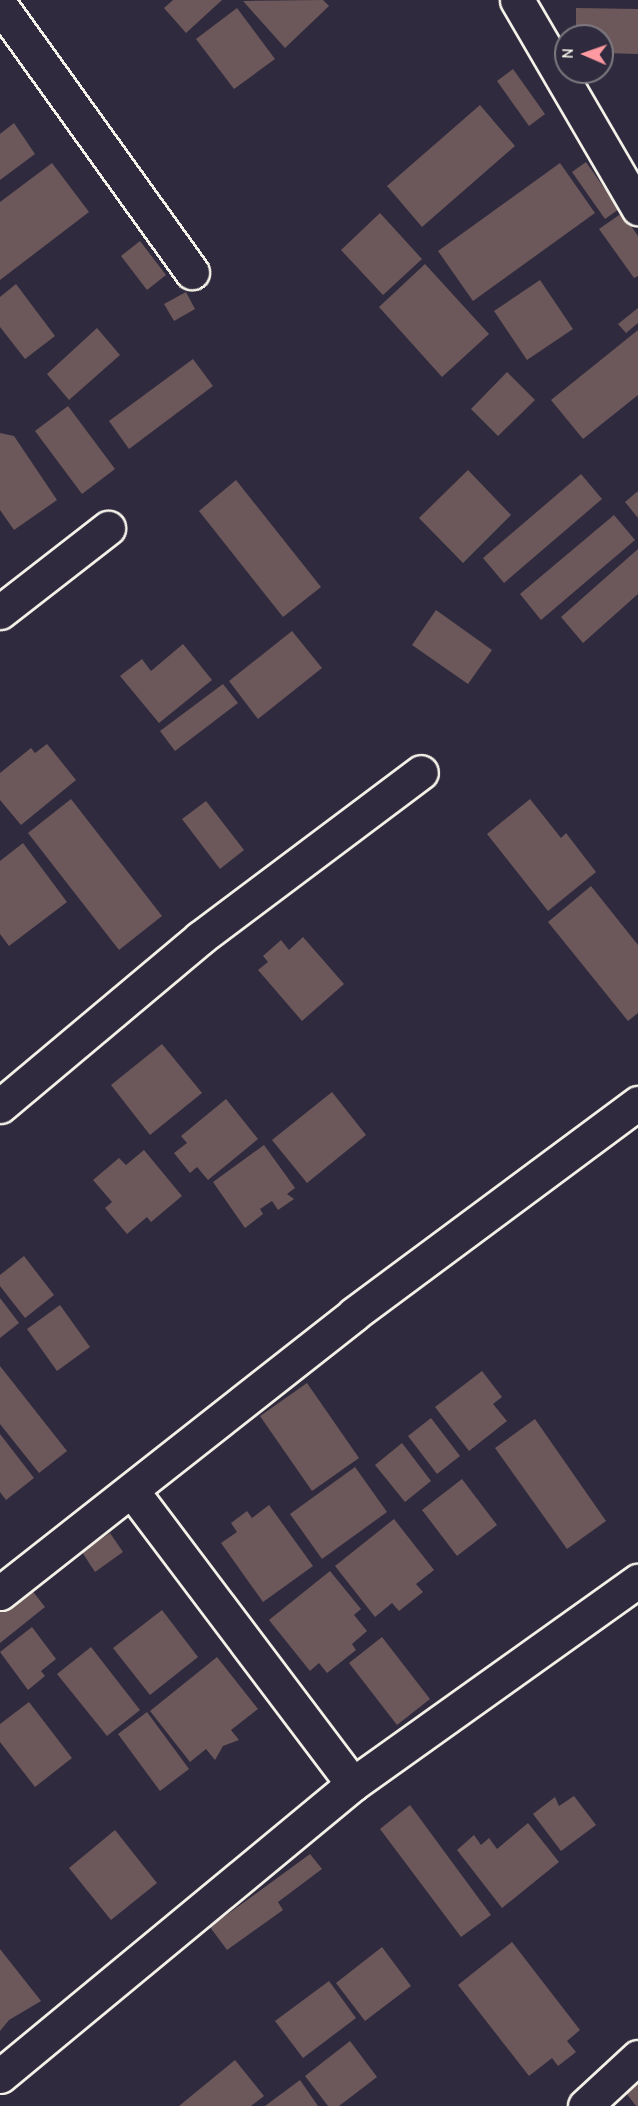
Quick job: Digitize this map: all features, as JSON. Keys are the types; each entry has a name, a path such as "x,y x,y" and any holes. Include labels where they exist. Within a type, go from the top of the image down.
{"street":[{"path":"517,0 638,208"},
{"path":"0,5 192,272"},
{"path":"0,612 108,528"},
{"path":"0,1106 200,938 421,772"},
{"path":"0,1593 354,1314 638,1103"},
{"path":"132,1491 353,1784"},
{"path":"0,2076 353,1784 638,1581"},
{"path":"585,2106 638,2057"}],"building":[{"path":"173,0 222,0 186,33 164,8"},
{"path":"323,0 329,6 285,48 243,1"},
{"path":"237,8 275,59 234,89 196,39"},
{"path":"576,8 638,9 638,54 614,53 614,24 576,24"},
{"path":"513,69 545,114 529,126 497,81"},
{"path":"480,105 515,146 422,227 387,186"},
{"path":"14,123 35,154 0,180 0,134"},
{"path":"586,162 619,209 605,219 572,172"},
{"path":"52,163 89,212 0,280 0,202"},
{"path":"560,163 595,213 473,301 438,251"},
{"path":"380,213 422,259 383,295 341,250"},
{"path":"622,213 638,236 638,276 634,278 599,229"},
{"path":"140,241 166,275 147,290 121,256"},
{"path":"425,264 489,334 442,377 379,307"},
{"path":"540,280 573,329 527,360 494,311"},
{"path":"16,284 55,336 25,359 0,327 0,297"},
{"path":"186,292 195,309 174,321 164,304"},
{"path":"638,308 638,323 626,333 618,324"},
{"path":"97,328 120,355 69,400 47,374"},
{"path":"638,330 638,395 583,439 551,400"},
{"path":"193,359 213,386 129,449 109,421"},
{"path":"507,372 535,400 498,436 471,409"},
{"path":"68,406 115,469 82,494 35,431"},
{"path":"0,433 14,436 57,500 14,530 0,510"},
{"path":"468,470 511,515 463,563 419,518"},
{"path":"581,474 602,499 504,583 483,558"},
{"path":"236,480 321,587 283,617 199,511"},
{"path":"638,491 638,518 625,502"},
{"path":"614,515 635,540 541,620 520,594"},
{"path":"638,549 638,594 583,643 561,617"},
{"path":"436,610 492,650 468,684 412,645"},
{"path":"292,631 322,668 258,719 229,681"},
{"path":"183,644 212,680 159,723 120,676 142,659 151,671"},
{"path":"223,684 238,703 175,751 160,731"},
{"path":"47,744 76,780 21,825 0,800 0,773 31,748 35,753"},
{"path":"71,799 162,916 119,950 28,833"},
{"path":"530,799 561,838 566,833 596,872 548,911 487,834"},
{"path":"206,801 244,850 220,869 182,819"},
{"path":"23,843 67,902 9,946 0,934 0,861"},
{"path":"591,886 638,945 638,1013 628,1021 548,922"},
{"path":"303,937 344,984 302,1021 258,970 268,962 263,956 281,940 289,950"},
{"path":"162,1044 202,1093 150,1135 111,1085"},
{"path":"332,1092 366,1135 307,1183 272,1140"},
{"path":"226,1099 258,1139 208,1180 197,1167 190,1173 174,1153 187,1143 181,1136"},
{"path":"264,1145 295,1188 287,1194 294,1199 278,1210 272,1201 260,1209 263,1214 245,1228 213,1182"},
{"path":"144,1150 182,1196 151,1222 147,1217 127,1234 105,1208 112,1202 93,1180 119,1158 126,1165"},
{"path":"24,1256 54,1295 25,1318 0,1286 0,1275"},
{"path":"0,1298 19,1323 0,1338"},
{"path":"60,1305 90,1347 57,1371 27,1329"},
{"path":"0,1366 67,1451 39,1473 0,1424"},
{"path":"482,1371 502,1397 493,1404 507,1421 469,1451 435,1407"},
{"path":"307,1383 359,1458 312,1491 260,1416"},
{"path":"431,1418 460,1456 437,1474 408,1436"},
{"path":"535,1419 606,1521 567,1549 495,1448"},
{"path":"0,1434 34,1478 6,1500 0,1492"},
{"path":"402,1443 431,1481 405,1502 375,1465"},
{"path":"355,1467 387,1512 322,1559 290,1514"},
{"path":"462,1479 497,1525 457,1556 422,1510"},
{"path":"269,1505 313,1566 263,1602 221,1543 237,1532 231,1523 247,1511 252,1518"},
{"path":"394,1519 434,1570 416,1584 423,1592 399,1611 392,1603 375,1617 335,1566"},
{"path":"110,1533 123,1552 95,1572 82,1552"},
{"path":"330,1571 361,1609 354,1615 367,1631 352,1644 356,1650 327,1673 319,1663 310,1671 269,1620"},
{"path":"27,1584 45,1607 0,1643 0,1606"},
{"path":"162,1610 198,1657 150,1695 113,1648"},
{"path":"32,1627 56,1659 41,1671 45,1676 28,1690 0,1652"},
{"path":"382,1637 430,1699 397,1725 349,1663"},
{"path":"91,1647 140,1710 107,1736 57,1674"},
{"path":"217,1657 258,1709 231,1730 239,1740 223,1746 215,1760 206,1749 190,1762 150,1711"},
{"path":"29,1702 72,1758 35,1787 0,1742 0,1724"},
{"path":"147,1712 189,1769 160,1791 118,1734"},
{"path":"574,1796 596,1825 561,1851 533,1814 555,1797 559,1806"},
{"path":"410,1805 491,1915 461,1937 380,1829"},
{"path":"528,1823 559,1862 502,1908 457,1850 474,1835 481,1845 489,1838 497,1849"},
{"path":"115,1830 157,1883 111,1920 69,1868"},
{"path":"310,1854 322,1869 278,1902 283,1910 227,1950 210,1927"},
{"path":"512,1942 580,2030 567,2041 576,2052 558,2066 552,2058 529,2076 458,1985"},
{"path":"382,1947 411,1986 365,2021 336,1983"},
{"path":"0,1949 41,2001 9,2020 0,2031"},
{"path":"329,1981 356,2018 303,2058 275,2021"},
{"path":"350,2041 377,2077 339,2106 328,2106 305,2076"},
{"path":"235,2060 264,2096 251,2106 179,2106"},
{"path":"300,2080 318,2106 265,2106"},
{"path":"638,2084 638,2106 636,2106 626,2093"}]}
